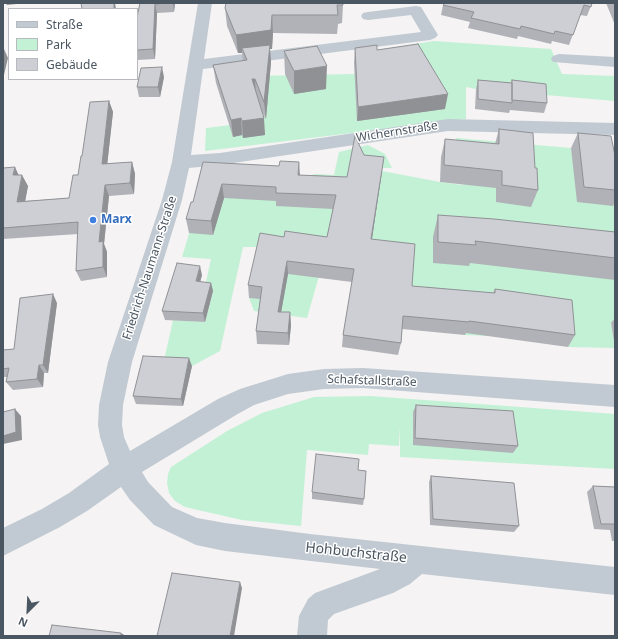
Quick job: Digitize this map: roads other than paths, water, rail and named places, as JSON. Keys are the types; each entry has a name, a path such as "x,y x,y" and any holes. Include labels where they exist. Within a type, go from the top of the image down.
{"street":[{"name":"Friedrich-Naumann-Straße","path":"124,469 118,458 111,431 111,405 120,362 172,200 182,162 205,3"},
{"path":"196,65 430,35 416,10 368,9 364,43"},
{"path":"559,59 615,62"},
{"name":"Wichernstraße","path":"182,162 220,159 448,124 615,129"},
{"name":"Schafstallstraße","path":"3,542 51,518 78,502 124,469 236,402 276,388 304,381 345,378 382,379 615,396"},
{"name":"Hohbuchstraße","path":"124,469 146,500 163,516 196,531 225,537 417,560 615,581"},
{"path":"312,636 314,616 318,609 325,603 383,583 400,574 417,560"}],"place":[{"name":"Marx","path":"93,220"}]}
